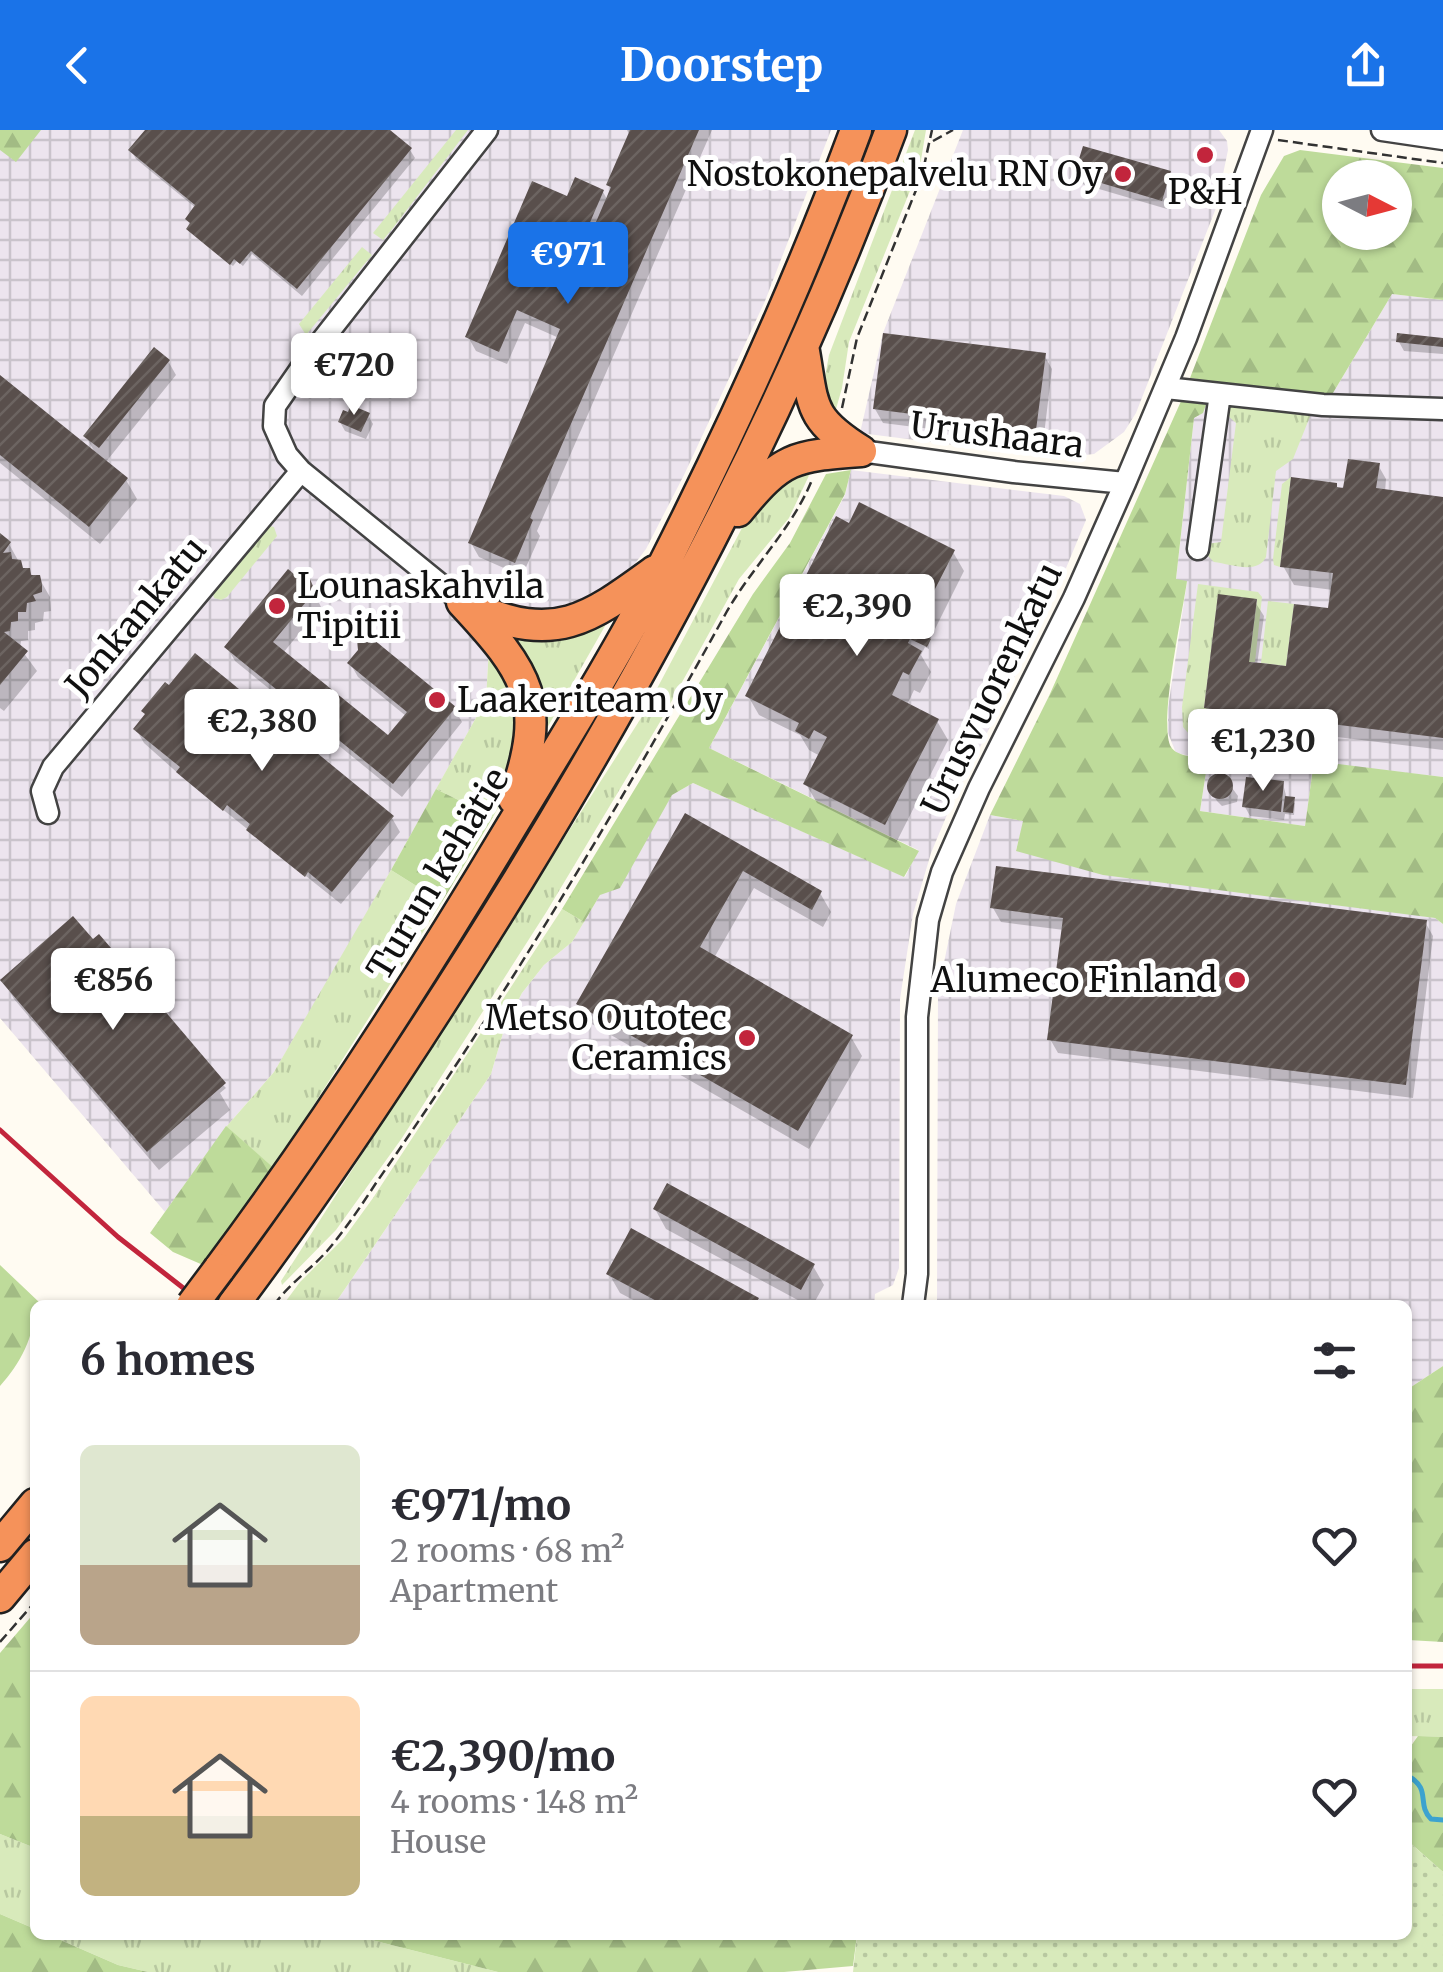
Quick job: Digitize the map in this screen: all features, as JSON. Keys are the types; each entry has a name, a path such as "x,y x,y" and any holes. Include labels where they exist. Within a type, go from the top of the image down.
{"highway":[{"name":"Turun kehätie","path":"196,1300 281,1186 364,1064 605,672 663,565 779,324 856,130"},
{"name":"Turun kehätie","path":"238,1300 397,1072 650,659 710,544 803,346 891,130"},
{"path":"803,346 814,404 822,423 861,451"},
{"path":"710,544 776,468 812,454 861,451"},
{"path":"462,602 514,623 569,623 601,611 663,565"},
{"path":"462,602 516,665 531,713 532,733 524,772 493,858"},
{"path":"0,1546 30,1510"},
{"path":"0,1596 30,1561"}],"street":[{"path":"462,602 301,471 276,438 273,416 280,394 487,130"},
{"name":"Urusvuorenkatu","path":"913,1300 917,1274 917,1017 928,920 954,840 1074,598 1166,388 1262,130"},
{"path":"1382,130 1443,139"},
{"path":"1166,388 1322,405 1443,409"},
{"path":"1198,549 1220,394"},
{"name":"Urushaara","path":"861,451 1125,483"},
{"name":"Jonkankatu","path":"48,813 42,791 53,767 301,471"},
{"path":"463,908 490,925"}],"path":[{"path":"840,414 856,338 922,175 932,130"},
{"path":"930,142 953,130"},
{"path":"1284,142 1443,162"},
{"path":"278,1300 336,1238 475,1036 625,795 751,572 804,500 818,467"},
{"path":"0,1642 30,1608"}],"shaded area":[{"path":"0,130 831,130 765,301 646,549 618,586 489,647 486,700 348,947 274,1072 226,1127 165,1212 0,1018"},
{"path":"963,130 1219,130 1227,141 1216,208 1136,413 1124,432 1094,454 1058,458 860,433 883,333"},
{"path":"1392,294 1443,300 1443,777 1314,762 1305,826 1200,811 1208,759 1176,753 1168,733 1168,708 1187,582 1176,580 1194,418 1199,416 1182,399 1190,378 1330,398"},
{"path":"851,470 1064,496 1080,504 1086,520 1054,597 949,810 913,914 900,999 899,1268 893,1285 875,1294 874,1300 337,1300 491,1074 505,1026 522,993 544,965 572,942 600,895 647,835 672,795 693,783 905,877 918,850 709,748 845,495"},
{"path":"990,815 1024,821 1016,850 1435,918 1443,924 1443,1366 1412,1386 1412,1300 937,1300 938,992 956,904"}],"green space":[{"path":"0,130 41,130 16,162 0,150"},
{"path":"456,130 468,130 393,228 383,240 373,233"},
{"path":"915,130 926,130 920,166 849,342 834,416 824,382 829,355"},
{"path":"1300,150 1379,160 1322,160 1322,250 1412,250 1412,164 1443,168 1443,300 1392,294 1330,398 1190,378 1261,195 1284,156"},
{"path":"362,247 372,255 306,335 299,324"},
{"path":"1182,399 1207,402 1203,413 1194,418 1176,579 1187,581 1167,716 1171,747 1178,753 1208,759 1200,811 1305,826 1314,761 1443,777 1443,924 1435,918 1103,875 1016,851 1023,821 990,815 1049,696"},
{"path":"1228,405 1311,414 1293,459 1276,471 1266,557 1250,567 1214,562 1208,556 1206,544 1221,542 1236,423 1227,415"},
{"path":"814,465 789,518 739,579 660,722 547,911 402,1138 336,1230 282,1285 643,715 760,494"},
{"path":"851,470 845,494 709,748 919,851 904,877 693,783 672,795 620,888 600,895 584,922 562,909 753,594 790,543 826,474"},
{"path":"1291,477 1280,567 1274,565 1273,559 1282,484"},
{"path":"266,525 274,527 277,536 227,597 214,598 212,589"},
{"path":"1198,584 1258,592 1262,597 1255,662 1249,662 1257,600 1218,595 1204,708 1238,713 1234,747 1196,742 1183,727 1182,707"},
{"path":"1268,601 1294,604 1286,666 1261,663"},
{"path":"604,620 605,626 542,737 501,629"},
{"path":"489,647 521,708 506,794 493,817 436,789 486,700"},
{"path":"436,789 493,817 442,902 391,870"},
{"path":"391,870 442,902 274,1168 226,1127 274,1072"},
{"path":"562,909 584,922 572,942 544,965 522,993 505,1026 491,1074 337,1300 287,1300 344,1238"},
{"path":"226,1126 274,1168 203,1265 173,1252 150,1233"},
{"path":"0,1265 37,1300 30,1300 30,1334 25,1349 0,1386"},
{"path":"1443,1366 1443,1642 1412,1640 1412,1386"},
{"path":"30,1618 30,1846 0,1834 0,1653"},
{"path":"1412,1689 1443,1689 1443,1737 1412,1736"},
{"path":"1418,1736 1443,1737 1443,1872 1412,1845 1412,1744"},
{"path":"0,1834 30,1846 30,1927 0,1914"},
{"path":"1412,1845 1443,1872 1443,1972 853,1972 856,1940 1412,1940"},
{"path":"0,1914 30,1927 30,1940 60,1940 118,1965 148,1972 0,1972"},
{"path":"60,1940 372,1940 498,1972 148,1972 118,1965"},
{"path":"372,1940 856,1940 853,1966 784,1972 498,1972"}],"building":[{"path":"145,130 390,130 412,148 297,289 251,251 240,264 234,259 230,265 186,229 190,223 185,219 195,205 128,150"},
{"path":"630,130 699,130 530,518 533,520 515,563 468,543 560,329 517,310 499,352 465,337 532,181 567,196 575,177 604,190 588,227 593,229 611,187 606,185"},
{"path":"1083,146 1171,171 1162,201 1074,175"},
{"path":"883,333 1046,353 1036,430 873,409"},
{"path":"1397,333 1443,338 1443,347 1396,342"},
{"path":"154,347 170,360 99,448 83,436"},
{"path":"0,375 128,478 89,527 0,455"},
{"path":"351,405 370,413 361,432 338,422 343,410 348,412"},
{"path":"1348,459 1380,463 1376,488 1443,497 1443,738 1204,708 1218,594 1257,599 1249,662 1286,666 1294,604 1328,608 1333,573 1280,567 1291,477 1337,483 1337,487 1343,488"},
{"path":"859,502 955,550 914,630 931,639 927,647 910,639 908,643 922,651 909,675 903,672 892,695 939,719 885,825 803,784 827,737 814,730 809,739 795,731 799,723 745,696 836,516 849,523"},
{"path":"0,533 11,542 3,553 11,552 12,559 21,560 23,568 30,568 31,575 40,575 42,592 33,595 36,601 27,603 26,612 18,612 18,621 11,622 10,631 4,632 28,651 0,685"},
{"path":"288,569 301,580 310,579 315,591 273,642 388,735 407,712 347,663 358,650 357,640 373,639 456,707 393,784 224,647"},
{"path":"195,653 394,816 332,892 308,872 305,877 246,830 250,824 227,805 223,811 176,772 180,767 133,729 145,714 141,711"},
{"path":"1220,773 1229,777 1233,786 1229,795 1220,799 1211,795 1207,786 1211,777"},
{"path":"1246,777 1284,781 1281,812 1242,807"},
{"path":"1285,796 1295,797 1293,813 1283,812"},
{"path":"685,813 822,891 812,910 743,871 700,947 853,1035 798,1131 576,1004"},
{"path":"996,866 1427,920 1406,1085 1047,1040 1063,918 990,908"},
{"path":"73,916 93,939 99,934 129,969 123,975 152,1008 158,1003 226,1083 147,1152 0,980"},
{"path":"667,1183 815,1264 801,1290 653,1209"},
{"path":"631,1228 759,1298 655,1300 606,1274"}],"waterway":[{"path":"1412,1779 1420,1786 1424,1808 1431,1819 1443,1820"}],"railway":[{"path":"0,1130 118,1237 199,1300"},
{"path":"1412,1666 1443,1666"}],"place":[{"name":"P&H","path":"1205,155"},
{"name":"Nostokonepalvelu RN Oy","path":"1123,174"},
{"name":"Lounaskahvila Tipitii","path":"277,606"},
{"name":"Laakeriteam Oy","path":"437,700"},
{"name":"Alumeco Finland","path":"1237,980"},
{"name":"Metso Outotec Ceramics","path":"747,1038"}]}
